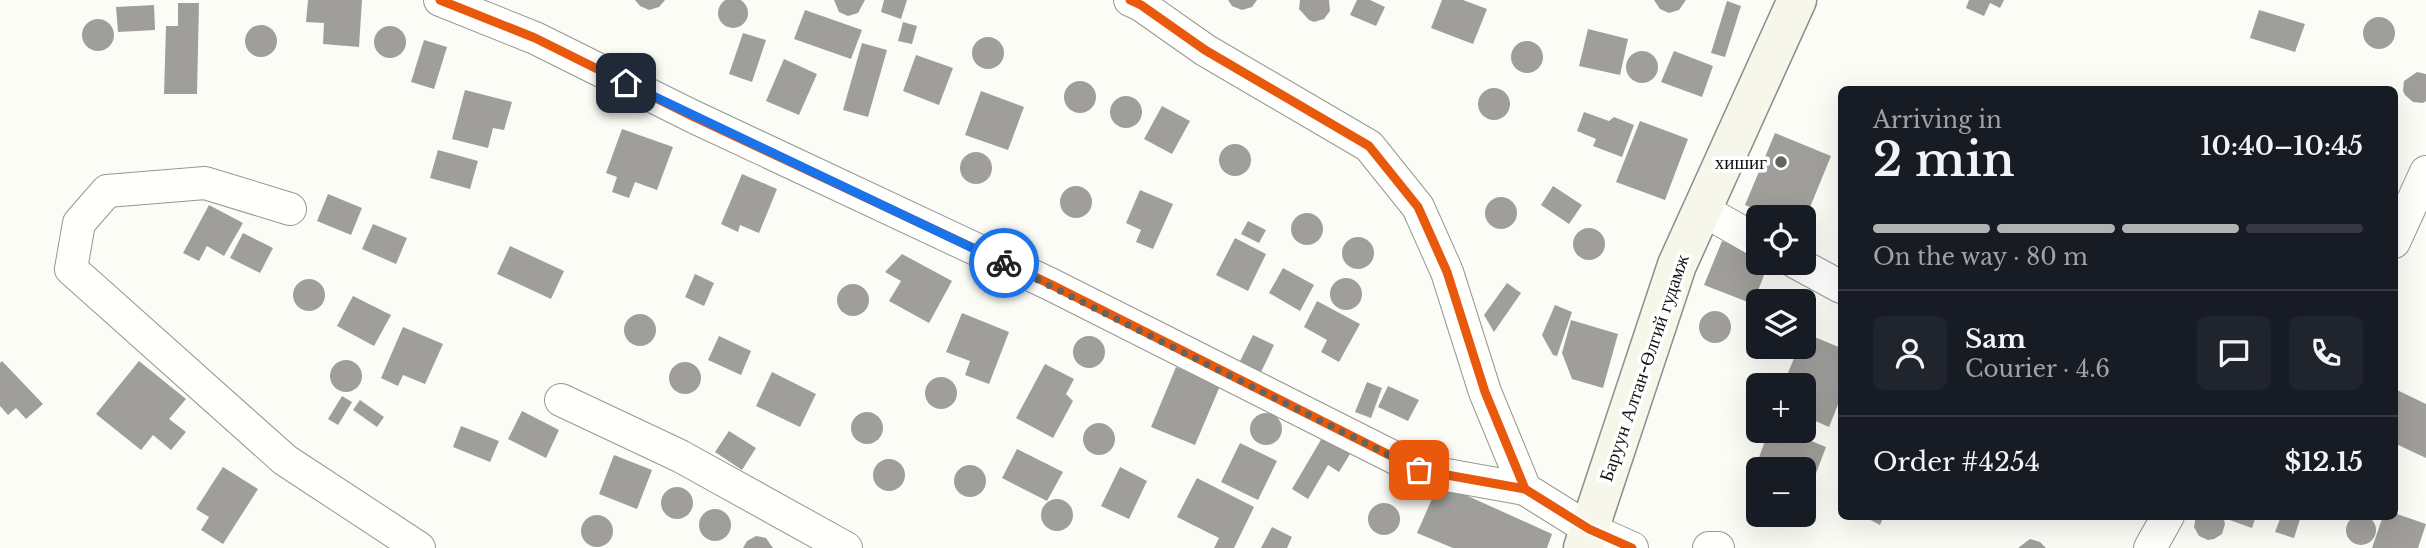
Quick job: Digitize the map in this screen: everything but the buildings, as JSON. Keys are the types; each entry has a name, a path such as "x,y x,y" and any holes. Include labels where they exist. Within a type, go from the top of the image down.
{"main road":[{"name":"Баруун Алтан-Өлгий гудамж","path":"1586,539 1676,265 1797,0"}],"street":[{"path":"440,0 535,38 694,117 1050,284 1419,470 1525,489"},
{"path":"1129,0 1141,5 1205,50 1369,146 1418,207 1447,272 1485,392 1525,489 1586,539 1632,548"},
{"path":"2398,233 2426,172"},
{"path":"290,209 205,183 107,191 79,223 71,269 285,460 419,548"},
{"path":"1703,210 1746,235"},
{"path":"1816,273 1838,285"},
{"path":"561,400 680,456 846,548"},
{"path":"2150,548 2166,520"},
{"path":"1709,548 1718,548"}],"cycle path":[{"path":"440,0 535,38 694,117 1050,284 1419,470 1525,489"},
{"path":"1130,0 1205,50 1369,146 1418,207 1447,272 1485,392 1525,489 1589,529 1632,548"}],"way so far":[{"path":"1004,263 1419,470"}],"place":[{"name":"хишиг","path":"1781,162"}],"route":[{"path":"626,83 1004,263"}]}
